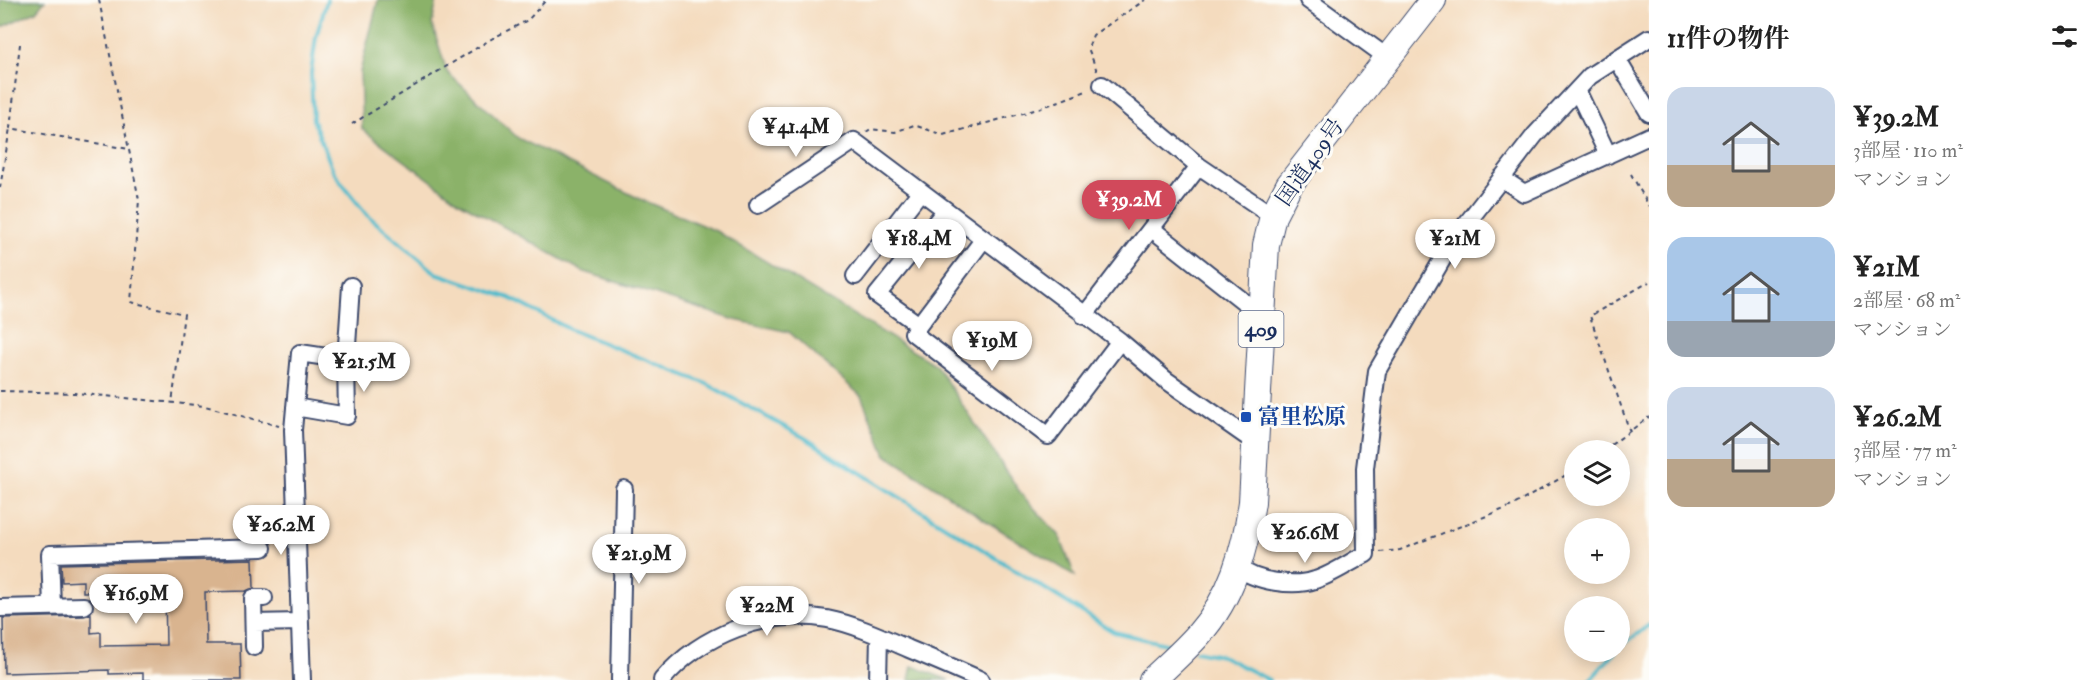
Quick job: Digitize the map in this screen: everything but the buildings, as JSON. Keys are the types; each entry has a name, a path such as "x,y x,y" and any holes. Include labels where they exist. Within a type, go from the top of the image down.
{"highway":[{"name":"国道409号","path":"1152,680 1200,634 1223,599 1238,567 1246,541 1252,502 1256,443 1266,245 1273,216 1289,185 1433,0"}],"street":[{"path":"1308,0 1388,58"},
{"path":"1238,567 1245,574 1279,582 1314,580 1366,554 1365,468 1377,371 1453,241 1535,135 1590,76 1649,38"},
{"path":"1617,58 1649,113"},
{"path":"1102,85 1199,166 1273,216"},
{"path":"1576,90 1608,155"},
{"path":"1501,178 1524,193 1649,136"},
{"path":"758,205 854,141 1120,341 1166,380 1256,443"},
{"path":"1084,316 1199,166"},
{"path":"855,276 920,192"},
{"path":"919,326 877,295 945,211"},
{"path":"1152,229 1262,316"},
{"path":"983,240 914,333 1048,436 1120,341"},
{"path":"295,407 347,416 346,360 351,286"},
{"path":"302,680 293,430 300,353 346,360"},
{"path":"620,680 624,489"},
{"path":"52,606 50,554 262,548"},
{"path":"254,647 253,598 264,598"},
{"path":"0,608 84,606"},
{"path":"662,680 678,663 702,645 730,631 761,621 793,617 827,619 879,636 981,680"},
{"path":"254,623 300,622"},
{"path":"878,680 879,636"},
{"path":"678,663 679,680"}],"path":[{"path":"99,0 139,200 131,302 184,314 172,403"},
{"path":"352,124 494,38 528,20 546,0"},
{"path":"854,141 871,129 895,132 914,125 943,135 1038,109 1102,85 1088,48 1093,35 1145,0"},
{"path":"0,188 20,44"},
{"path":"10,128 129,149"},
{"path":"1631,174 1649,206"},
{"path":"1630,432 1590,316 1649,282"},
{"path":"0,391 75,393 205,406 293,430"},
{"path":"1618,440 1649,417"},
{"path":"1366,554 1400,550 1512,506 1564,476"}],"green space":[{"path":"0,0 45,0 36,11 0,28"},
{"path":"378,0 437,0 432,24 447,72 518,138 642,200 716,231 936,365 1022,495 1059,535 1075,576 886,455 861,396 789,332 735,320 582,271 460,202 362,129 360,72"},
{"path":"912,666 949,680 909,680"}],"waterway":[{"path":"327,0 316,37 311,73 313,120 333,170 367,215 436,273 510,298 571,330 707,384 805,438 1114,632 1174,646"},
{"path":"1630,639 1649,625"},
{"path":"1196,651 1222,656 1269,680"},
{"path":"1590,680 1606,662"}],"place":[{"name":"富里松原","path":"1246,417"}]}
